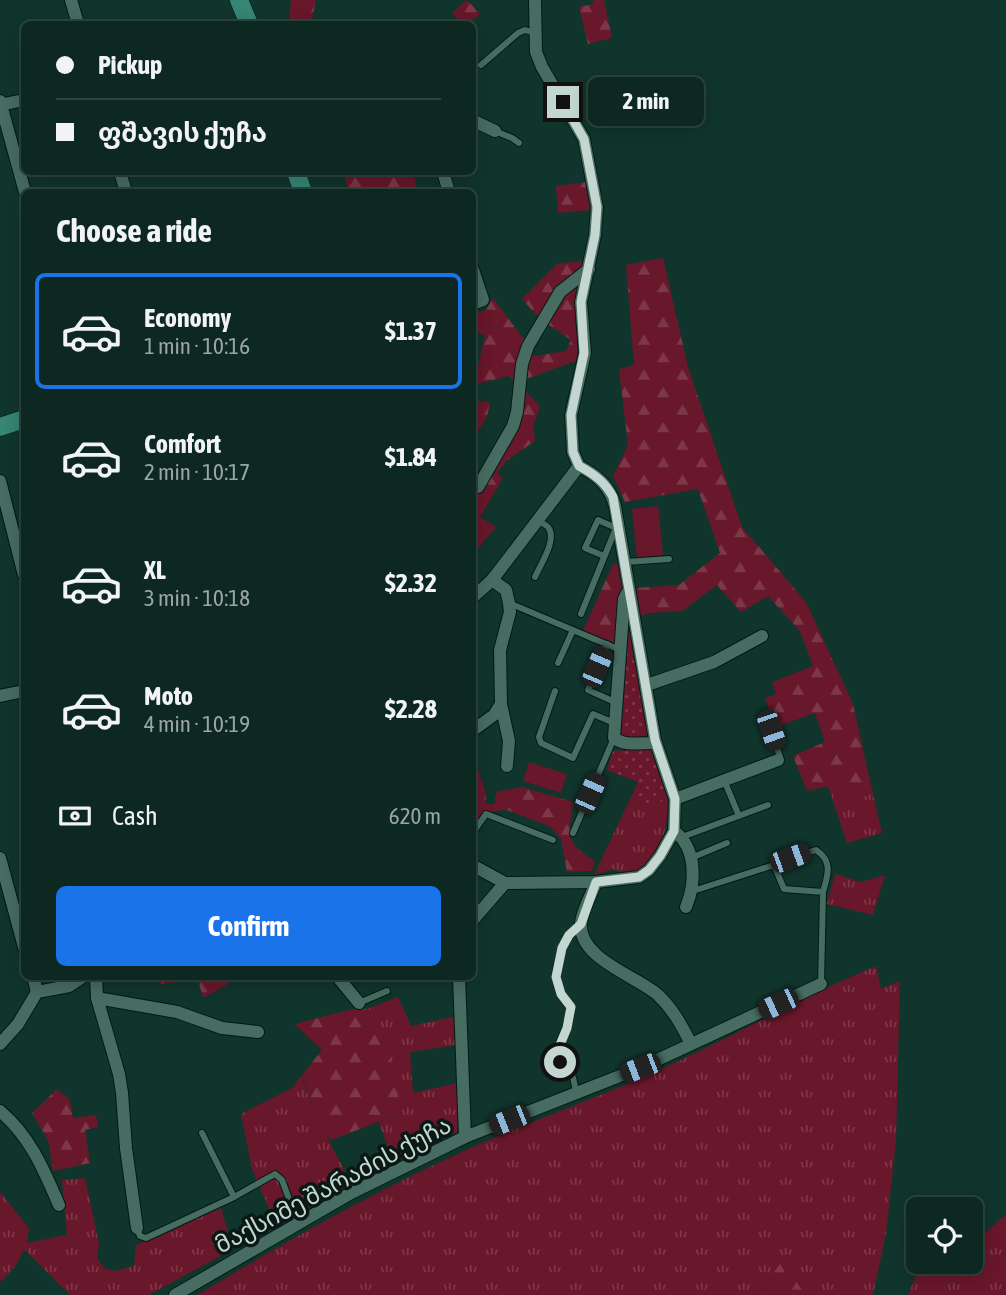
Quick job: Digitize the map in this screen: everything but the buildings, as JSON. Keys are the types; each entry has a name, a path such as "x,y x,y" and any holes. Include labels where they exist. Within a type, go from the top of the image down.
{"street":[{"path":"71,0 78,21"},
{"path":"80,21 83,0"},
{"path":"239,0 248,21"},
{"path":"535,0 536,52 584,139 597,207 595,235 581,302 584,353 571,415 573,452 579,466 606,485 613,497 655,740 675,799 678,834 688,846 691,858 693,891 686,907"},
{"path":"21,100 0,104 24,189"},
{"path":"476,122 495,131"},
{"path":"478,487 513,426 528,346 561,292 589,269"},
{"path":"476,279 483,300 476,303"},
{"path":"0,427 21,420"},
{"path":"476,594 492,580 579,466"},
{"path":"0,481 21,563"},
{"path":"492,580 506,590 510,612 499,650 501,704 509,741 507,766"},
{"path":"629,590 624,599 614,738 625,743 652,743 655,740"},
{"path":"647,685 714,662 762,636"},
{"path":"0,696 21,692"},
{"path":"476,728 494,715 501,704"},
{"path":"675,799 778,760"},
{"path":"476,867 505,883 596,882 639,877 649,870 678,834"},
{"path":"0,858 21,936"},
{"path":"596,882 581,924 587,943 604,962 654,992 671,1008 691,1044"},
{"path":"476,916 505,883"},
{"path":"0,1044 18,1024 37,992 34,980"},
{"path":"37,992 69,986 78,980"},
{"path":"96,980 97,998 119,1074 137,1228"},
{"path":"340,980 359,1003"},
{"path":"459,980 465,1138"},
{"name":"მაქსიმე შარაძის ქუჩა","path":"175,1295 351,1193 465,1138 691,1044 821,984"},
{"path":"97,998 177,1012 222,1028 258,1032"},
{"path":"0,1111 20,1130 36,1154 59,1205"}],"lane":[{"path":"481,65 518,33 525,30 535,33"},
{"path":"495,131 519,143"},
{"path":"535,577 550,543 551,534 548,527 538,520"},
{"path":"581,614 617,526 598,520 585,548 604,556"},
{"path":"625,562 669,559"},
{"path":"509,603 620,650"},
{"path":"558,663 573,630"},
{"path":"607,644 587,690 617,703"},
{"path":"555,691 539,737 541,743 573,758 593,714 615,724"},
{"path":"771,730 780,757 778,760"},
{"path":"573,833 614,738"},
{"path":"724,780 739,816"},
{"path":"678,834 768,805"},
{"path":"476,828 486,814 553,841"},
{"path":"691,858 727,843"},
{"path":"790,858 816,850 828,863 823,892 821,984"},
{"path":"693,891 774,865 784,889 823,892"},
{"path":"576,1093 570,1070 560,1062 557,1052 567,1028 571,1007 561,994 556,977 562,948 569,935 581,924"},
{"path":"359,1003 387,991"},
{"path":"202,1133 234,1197"},
{"path":"137,1228 139,1237 146,1238 234,1197 271,1175 279,1176 298,1223"}],"green space":[{"path":"291,0 316,0 312,21 289,21"},
{"path":"467,0 480,14 472,21 459,21 452,13"},
{"path":"593,0 604,0 612,38 588,44 579,7 593,4"},
{"path":"344,175 414,175 417,189 348,189"},
{"path":"587,182 590,210 558,213 556,186"},
{"path":"663,258 688,367 742,527 806,602 853,704 873,794 855,798 835,785 807,791 793,756 825,742 815,713 776,727 765,698 776,694 772,682 813,666 800,631 768,596 741,612 717,585 682,611 640,616 635,588 679,585 720,553 698,489 625,502 613,476 628,445 619,369 634,365 626,265"},
{"path":"586,260 575,304 576,361 526,379 526,392 540,406 533,426 535,441 506,461 497,473 503,478 480,517 496,527 476,550 476,495 516,424 522,386 508,376 476,384 485,336 476,332 476,312 486,310 493,298 522,337 527,339 523,348 535,356 566,351 571,340 539,318 522,299 557,264"},
{"path":"476,401 490,402 487,417 478,431"},
{"path":"658,506 663,555 637,558 632,509"},
{"path":"618,563 625,571 614,644 583,631 613,564"},
{"path":"627,604 650,736 626,738 621,734"},
{"path":"646,749 654,752 668,800 646,804 631,797 638,782 607,770 613,751"},
{"path":"529,762 567,774 561,793 523,781"},
{"path":"478,770 486,793 486,804 495,804 496,792 522,787 573,802 570,837 578,848 595,861 592,871 567,872 561,839 549,826 507,810 485,812 476,824"},
{"path":"835,784 855,798 873,794 882,833 847,843 828,786"},
{"path":"631,797 646,804 668,800 665,831 658,848 639,872 625,873 613,869 594,875"},
{"path":"835,874 861,882 885,875 873,915 827,904"},
{"path":"876,966 881,989 900,981 896,1140 886,1234 873,1295 800,1295 801,1290 770,1278 766,1295 197,1295 321,1223 417,1173 499,1136 651,1074"},
{"path":"159,980 198,980 159,984"},
{"path":"198,980 235,980 203,998"},
{"path":"398,997 411,1026 458,1016 457,1045 410,1052 413,1093 457,1083 457,1132 393,1162 379,1122 402,1113 357,1008 367,1009"},
{"path":"357,1008 389,1052 402,1113 331,1140 320,1127 302,1075 322,1050 295,1024"},
{"path":"302,1075 318,1117 351,1184 276,1225 252,1169 241,1114 292,1088"},
{"path":"57,1089 70,1100 73,1118 96,1115 98,1127 85,1130 90,1163 53,1171 48,1140 32,1113"},
{"path":"85,1178 99,1243 97,1258 104,1268 115,1271 134,1266 136,1245 221,1208 233,1249 149,1295 70,1295 24,1249 14,1267 0,1282 0,1192 29,1228 27,1243 67,1235 62,1180"},
{"path":"1006,1214 1006,1295 908,1295 917,1274 983,1274 983,1235"},
{"path":"782,1261 802,1290 800,1295 766,1295 770,1278"}],"route":[{"path":"560,1062 557,1052 571,1015 571,1007 561,994 556,977 562,948 569,935 581,924 596,882 639,877 649,870 660,856 674,831 675,799 655,740 613,497 606,485 579,466 573,452 571,415 584,353 581,302 595,235 597,207 584,139 563,102"}]}
